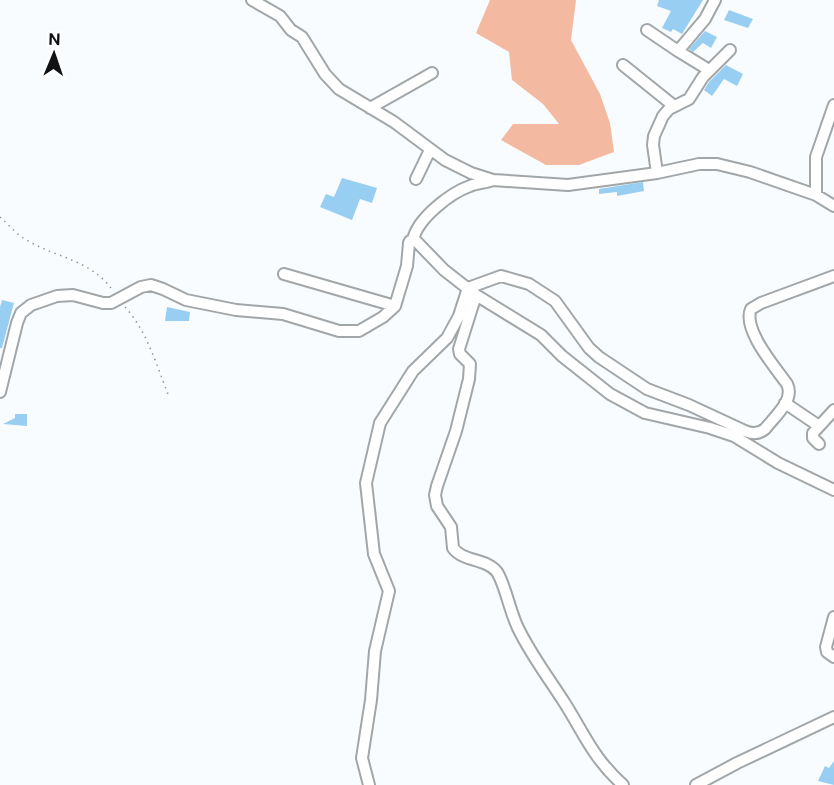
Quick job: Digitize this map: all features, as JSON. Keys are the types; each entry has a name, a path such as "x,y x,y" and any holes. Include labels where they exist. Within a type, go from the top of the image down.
{"street":[{"path":"252,0 262,4 302,37 331,82 354,100 394,122 430,150 459,167 493,180 568,185 699,165 724,165 816,195 834,206"},
{"path":"678,51 695,28 703,22 714,0"},
{"path":"647,30 709,70"},
{"path":"657,173 654,160 654,135 663,116 674,106 689,99 709,70 730,50"},
{"path":"623,65 674,106"},
{"path":"370,108 432,73"},
{"path":"816,195 816,157 830,129 834,105"},
{"path":"416,178 430,150"},
{"path":"0,392 21,313 31,305 64,295 82,296 103,303 111,303 141,287 151,285 186,300 236,310 283,314 346,332 359,331 383,317 395,306 407,266 409,243 429,215 451,195 493,180"},
{"path":"413,240 444,270 472,292 541,335 562,356 610,394 655,416 734,436 834,490"},
{"path":"284,274 395,306"},
{"path":"369,785 362,758 371,704 375,651 389,591 374,554 367,474 380,423 413,371 447,338 472,292 501,276 529,284 555,301 594,354 647,389 689,405 745,432 762,432"},
{"path":"761,452 762,432 790,396 789,388 751,330 749,312 760,303 834,276"},
{"path":"472,292 459,349 460,354 470,364 469,379 456,432 437,486 435,502 451,527 455,552 482,562 495,570 527,648 573,716 595,756 604,768 623,785"},
{"path":"655,416 663,396"},
{"path":"786,403 819,426"},
{"path":"819,444 812,436 813,433 834,410"},
{"path":"834,616 826,646 827,652 834,657"},
{"path":"696,785 834,717"}],"path":[{"path":"0,217 25,239 79,262 108,285 135,317 168,394"}],"shaded area":[{"path":"490,0 576,0 571,40 600,94 610,123 614,152 579,165 546,165 501,140 513,124 559,124 543,104 512,80 509,52 476,33"}],"building":[{"path":"659,0 703,0 682,34 673,29 671,32 662,28 671,11 657,6"},
{"path":"729,10 753,19 748,28 724,20"},
{"path":"705,31 717,37 711,48 703,43 693,52 689,49"},
{"path":"726,65 743,74 737,86 724,79 712,96 704,90"},
{"path":"342,178 377,188 372,203 360,199 352,220 320,207 326,194 334,197"},
{"path":"643,182 644,191 617,196 617,192 599,194 599,189"},
{"path":"2,300 14,303 2,348 0,348 0,307"},
{"path":"167,307 190,312 189,321 165,321"},
{"path":"15,414 27,414 27,426 3,424 15,418"},
{"path":"834,761 834,785 818,781 825,766 829,768"}]}
